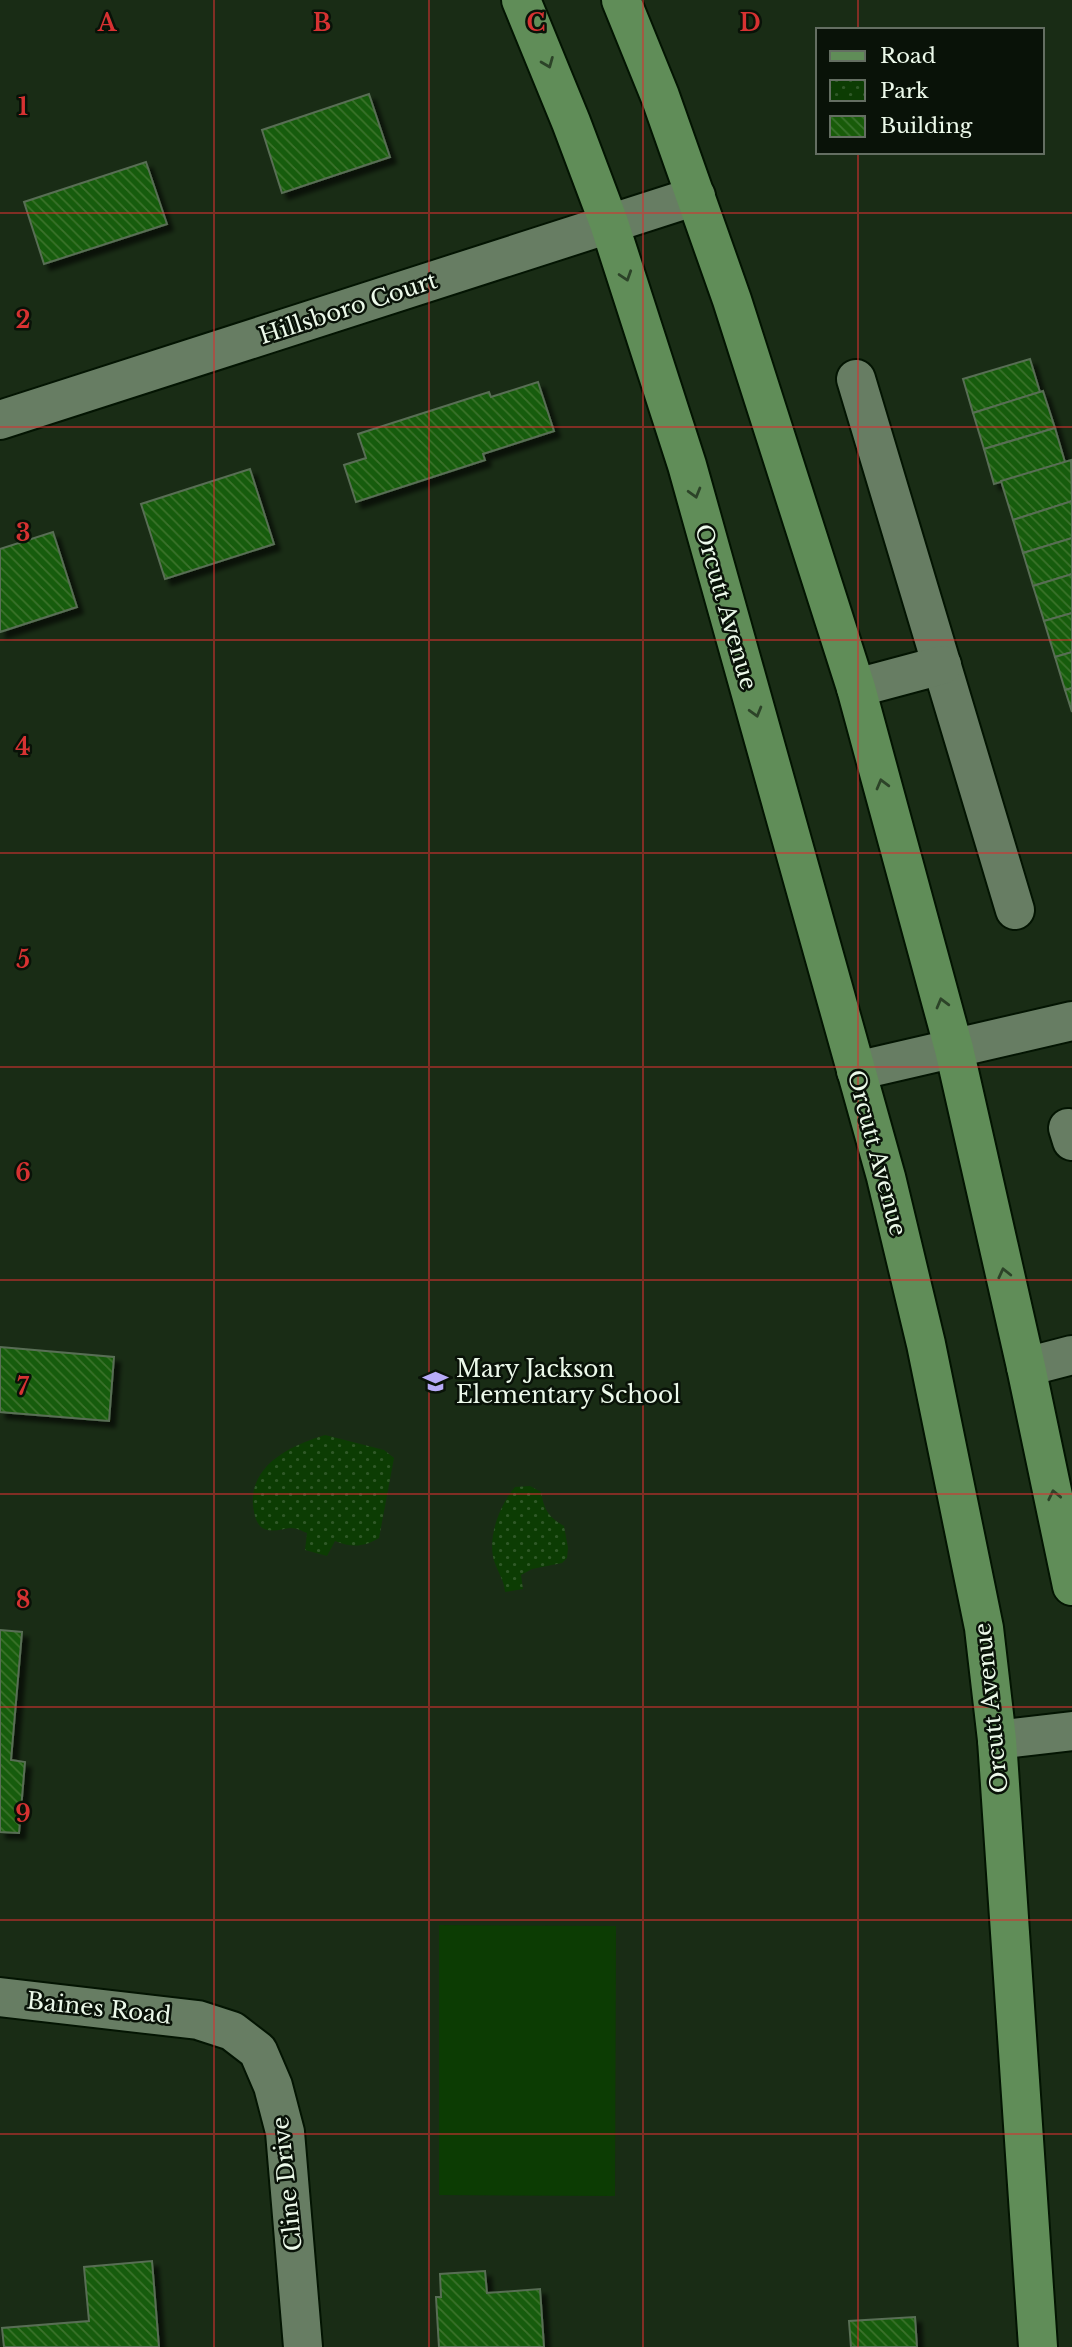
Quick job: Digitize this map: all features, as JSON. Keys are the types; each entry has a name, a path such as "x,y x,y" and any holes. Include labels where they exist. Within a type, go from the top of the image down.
{"main road":[{"name":"Orcutt Avenue","path":"521,0 609,223 687,465 886,1177 926,1345 984,1628 997,1740 1038,2347"},
{"path":"621,0 660,96 732,300 856,688 954,1049 1072,1586"}],"street":[{"name":"Hillsboro Court","path":"0,420 696,196"},
{"path":"856,379 1015,911"},
{"path":"856,688 942,665"},
{"path":"856,1072 1072,1021"},
{"path":"1026,1367 1072,1355"},
{"path":"997,1740 1072,1731"},
{"name":"Baines Road","path":"0,1997 198,2020"},
{"name":"Cline Drive","path":"198,2020 232,2031 258,2051 273,2086 285,2132 303,2347"}],"green space":[{"path":"325,1435 384,1450 394,1458 379,1538 358,1546 335,1541 327,1556 305,1550 307,1533 295,1528 267,1530 260,1526 253,1505 258,1478 266,1467 299,1444"},
{"path":"530,1486 541,1492 548,1512 564,1526 567,1558 562,1563 532,1569 521,1575 523,1589 505,1592 493,1556 495,1525 515,1487"},
{"path":"439,1925 616,1926 615,2196 439,2195"}],"building":[{"path":"369,94 390,157 282,193 262,130"},
{"path":"146,162 167,224 44,264 24,202"},
{"path":"1030,359 1040,392 973,413 963,379"},
{"path":"538,382 554,431 483,454 485,460 356,502 344,465 366,458 358,434 489,392 491,397"},
{"path":"1043,391 1055,428 984,449 973,413"},
{"path":"1055,428 1065,462 994,484 984,449"},
{"path":"1071,460 1072,501 1013,520 1001,481"},
{"path":"250,469 274,544 165,579 141,504"},
{"path":"1072,501 1072,538 1023,553 1013,520"},
{"path":"53,532 77,607 0,632 0,549"},
{"path":"1072,538 1072,574 1033,586 1023,553"},
{"path":"1072,574 1072,613 1044,621 1033,586"},
{"path":"1072,613 1072,652 1055,657 1044,621"},
{"path":"1072,652 1072,688 1065,690 1055,657"},
{"path":"1072,688 1072,712 1065,690"},
{"path":"0,1347 114,1357 109,1421 0,1412"},
{"path":"0,1630 22,1632 11,1760 25,1762 19,1833 0,1832"},
{"path":"152,2261 159,2347 4,2347 2,2328 89,2321 84,2267"},
{"path":"485,2271 487,2293 540,2289 544,2347 439,2347 436,2297 441,2297 440,2274"},
{"path":"915,2317 917,2347 851,2347 849,2321"}],"place":[{"name":"Mary Jackson Elementary School","path":"436,1382"}]}
